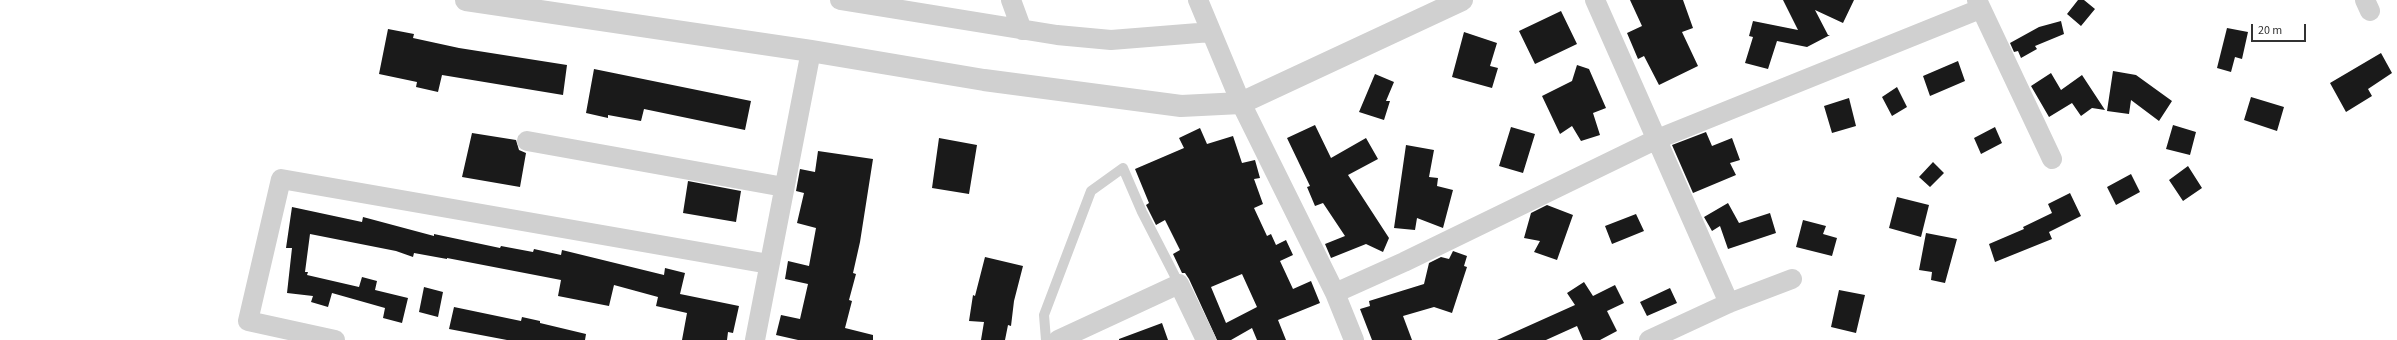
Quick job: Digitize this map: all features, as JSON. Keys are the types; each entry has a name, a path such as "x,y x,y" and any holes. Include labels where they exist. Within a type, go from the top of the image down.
{"street":[{"path":"466,0 496,2 984,80 1181,106 1241,103 1462,0"},
{"path":"840,0 1022,30 1111,40 1211,32"},
{"path":"1011,0 1022,30"},
{"path":"1198,0 1241,103 1335,293 1354,340"},
{"path":"1595,0 1655,140 1729,303"},
{"path":"1335,293 1404,262 1655,140 1979,4 2052,159"},
{"path":"756,340 769,264 811,52"},
{"path":"527,141 784,187"},
{"path":"335,340 248,321 281,179 769,264"},
{"path":"1650,340 1729,303 1792,279"},
{"path":"1058,340 1179,284 1206,340"}],"lane":[{"path":"1046,340 1044,314 1091,192 1123,168 1142,212 1179,284"}],"building":[{"path":"1630,0 1683,0 1693,28 1682,32 1698,66 1659,85 1644,56 1638,59 1627,33 1642,26"},
{"path":"1783,0 1854,0 1843,23 1815,10 1828,35 1830,35 1807,47 1777,41 1768,69 1745,63 1753,37 1749,36 1753,21 1798,30"},
{"path":"2078,0 2084,0 2095,9 2081,26 2067,14"},
{"path":"1561,11 1577,44 1535,64 1519,31"},
{"path":"2061,21 2064,34 2035,46 2037,49 2021,58 2018,51 2014,52 2010,43 2039,27"},
{"path":"2227,28 2248,32 2242,59 2235,57 2231,72 2217,68"},
{"path":"388,29 414,34 413,38 459,48 567,65 563,95 442,75 438,92 416,87 417,82 379,74"},
{"path":"1464,32 1497,43 1490,66 1498,68 1492,88 1452,77"},
{"path":"2381,53 2392,73 2368,89 2372,96 2346,112 2330,83"},
{"path":"1958,61 1965,81 1930,96 1923,76"},
{"path":"1577,65 1589,69 1606,108 1593,113 1600,135 1581,141 1572,126 1560,134 1542,96 1572,81"},
{"path":"594,69 751,101 745,130 644,109 641,121 608,115 608,118 586,113"},
{"path":"2113,71 2136,75 2172,101 2159,121 2131,100 2129,114 2107,111"},
{"path":"2051,73 2061,90 2082,75 2105,110 2092,108 2081,116 2072,103 2049,117 2031,86"},
{"path":"1375,74 1394,82 1386,101 1390,101 1384,120 1359,112"},
{"path":"1897,87 1907,107 1892,116 1882,97"},
{"path":"2251,97 2284,107 2277,131 2244,120"},
{"path":"1849,98 1856,126 1832,133 1824,106"},
{"path":"1315,125 1331,158 1366,138 1378,159 1348,175 1389,238 1383,252 1366,244 1331,258 1325,244 1345,236 1323,203 1315,206 1307,187 1310,186 1287,138"},
{"path":"2173,125 2196,132 2190,155 2166,149"},
{"path":"1511,127 1535,134 1523,173 1499,166"},
{"path":"1995,127 2002,143 1981,154 1974,138"},
{"path":"1200,128 1207,144 1233,136 1242,163 1255,160 1260,178 1254,179 1263,204 1254,208 1267,236 1271,234 1276,245 1286,240 1293,255 1280,261 1293,289 1311,281 1320,303 1278,320 1286,340 1257,340 1252,328 1231,340 1217,340 1189,279 1185,273 1182,273 1173,254 1180,250 1165,220 1156,225 1146,205 1149,203 1135,169 1184,148 1179,138","holes":["1242,274 1257,307 1226,323 1211,287"]},
{"path":"1706,132 1712,146 1732,138 1740,160 1730,163 1736,175 1693,193 1672,145"},
{"path":"472,133 516,140 519,150 526,153 520,187 462,177"},
{"path":"939,138 977,145 969,194 932,188"},
{"path":"1406,145 1434,150 1429,177 1438,178 1437,186 1453,190 1443,228 1417,218 1415,230 1394,228"},
{"path":"818,151 873,159 860,242 853,273 856,274 849,300 852,301 845,328 873,335 873,340 798,340 776,335 781,315 800,319 808,284 785,279 788,261 809,266 816,228 797,223 804,193 796,191 800,169 815,172"},
{"path":"1933,162 1944,173 1930,187 1919,177"},
{"path":"2188,166 2202,188 2183,201 2169,180"},
{"path":"2131,174 2140,192 2116,205 2107,187"},
{"path":"688,181 741,191 736,222 683,213"},
{"path":"2070,193 2081,216 2049,232 2052,239 1995,262 1989,244 2024,229 2023,227 2052,213 2048,204"},
{"path":"1897,197 1929,205 1921,237 1889,228"},
{"path":"1728,203 1739,223 1770,213 1776,233 1728,249 1720,226 1712,231 1704,217"},
{"path":"1547,205 1573,215 1557,260 1534,252 1540,241 1524,238 1531,213"},
{"path":"292,207 362,222 363,217 434,236 434,234 500,248 501,246 533,252 534,249 561,255 562,250 664,275 665,268 685,273 680,294 739,306 733,333 728,332 727,340 682,340 687,313 656,306 658,297 614,285 609,306 558,296 561,280 447,258 414,253 413,257 396,251 310,234 305,272 308,272 307,275 359,287 362,277 377,281 375,290 408,298 402,323 383,318 385,308 332,293 328,307 311,302 313,296 287,293 292,248 286,248"},
{"path":"1636,214 1644,231 1612,244 1605,226"},
{"path":"1803,220 1826,226 1823,234 1837,238 1832,256 1796,247"},
{"path":"1926,233 1957,239 1945,283 1931,280 1932,272 1919,270"},
{"path":"1453,251 1467,256 1464,266 1467,267 1452,313 1434,307 1403,316 1412,340 1372,340 1360,309 1370,306 1369,301 1424,284 1429,263 1441,257 1449,259"},
{"path":"985,257 1023,266 1014,301 1011,326 1008,325 1005,340 981,340 984,322 969,321 973,295 975,296"},
{"path":"1584,282 1593,296 1615,285 1624,303 1607,311 1617,331 1600,340 1583,340 1577,326 1546,340 1497,340 1575,305 1567,293"},
{"path":"424,287 443,292 438,317 419,312"},
{"path":"1670,288 1677,303 1647,316 1640,302"},
{"path":"1839,290 1865,295 1856,333 1831,327"},
{"path":"454,307 521,321 522,317 540,321 540,323 586,334 585,340 507,340 449,329"},
{"path":"1162,323 1168,340 1119,340 1119,339"}]}
